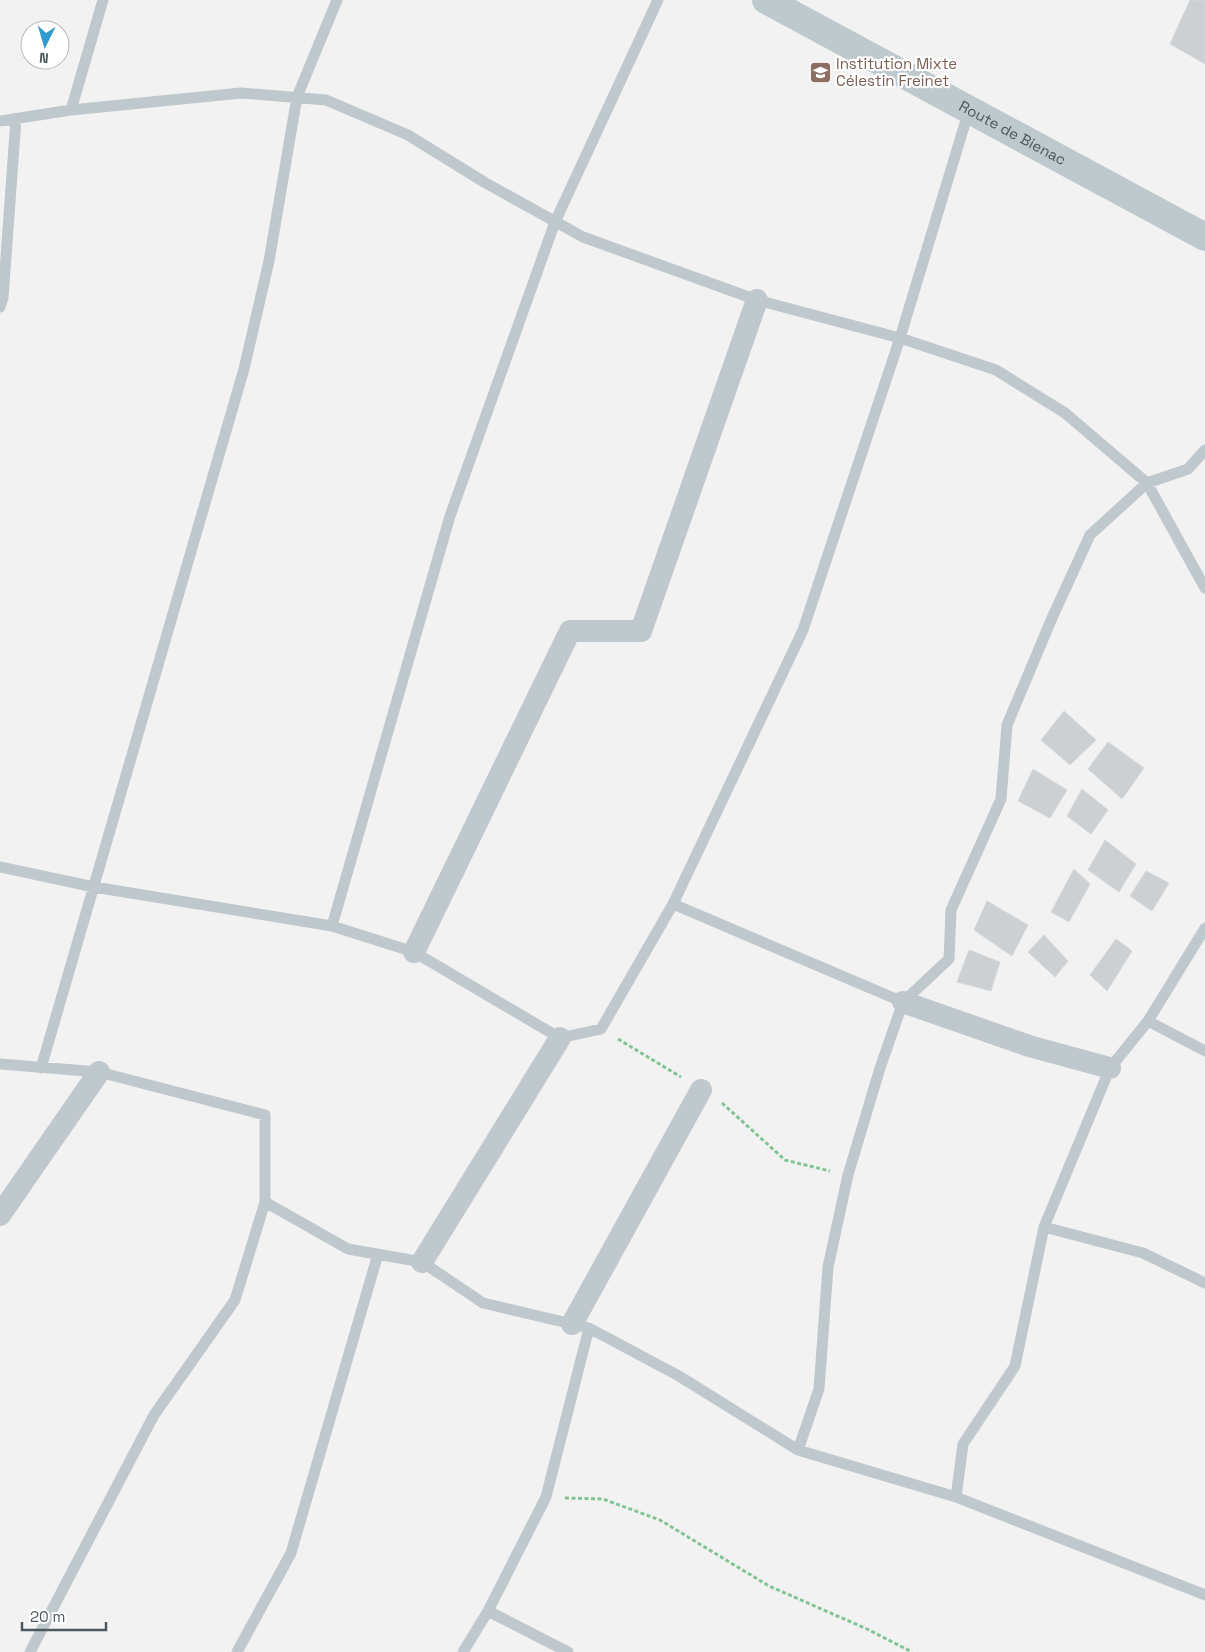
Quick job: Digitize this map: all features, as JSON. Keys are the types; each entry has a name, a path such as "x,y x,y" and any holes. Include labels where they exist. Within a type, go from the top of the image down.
{"main road":[{"name":"Route de Bienac","path":"766,0 1205,237"}],"street":[{"path":"414,952 570,630 641,631 757,300"},
{"path":"903,1002 1029,1046 1110,1068"},
{"path":"422,1262 560,1038"},
{"path":"0,1215 99,1072"},
{"path":"581,1326 701,1090"}],"lane":[{"path":"71,110 104,0"},
{"path":"41,1068 244,369 269,261 297,98 338,0"},
{"path":"332,926 450,516 555,222 658,0"},
{"path":"0,122 71,110 241,93 326,100 408,135 484,182 583,238 757,300 900,338 996,370 1065,413 1147,482 1205,588"},
{"path":"0,867 94,887 332,926 414,952 560,1038 601,1029 673,904 804,630 900,338 968,110"},
{"path":"0,308 16,119"},
{"path":"798,1450 819,1389 828,1267 848,1175 880,1068 903,1002 949,959 951,910 1001,800 1007,725 1052,618 1090,535 1147,482 1188,468 1205,450"},
{"path":"673,904 903,1002"},
{"path":"956,1497 963,1444 1015,1366 1044,1228 1110,1068 1148,1022 1205,928"},
{"path":"1148,1022 1205,1051"},
{"path":"0,1064 99,1072 265,1115 265,1202 235,1300 154,1415 30,1652"},
{"path":"265,1202 348,1249 422,1262 483,1303 581,1326 679,1376 798,1450 956,1497 1205,1595"},
{"path":"1044,1228 1143,1253 1205,1283"},
{"path":"237,1652 291,1554 378,1254"},
{"path":"463,1652 488,1611 546,1498 581,1326"},
{"path":"488,1611 568,1652"}],"path":[{"path":"546,1498 603,1499 660,1520 769,1586 867,1629 912,1652"}],"building":[{"path":"1190,0 1205,0 1205,64 1170,44"},
{"path":"1064,711 1096,740 1070,765 1041,740"},
{"path":"1108,742 1144,768 1122,799 1088,769"},
{"path":"1033,769 1067,790 1050,818 1018,801"},
{"path":"1082,789 1108,810 1091,834 1067,816"},
{"path":"1105,840 1136,864 1119,892 1088,870"},
{"path":"1074,869 1090,884 1069,922 1051,912"},
{"path":"1146,871 1169,883 1152,911 1130,896"},
{"path":"987,901 1028,925 1012,956 974,930"},
{"path":"1044,935 1068,961 1055,977 1028,952"},
{"path":"1116,939 1132,951 1107,991 1090,975"},
{"path":"969,950 1000,962 991,991 957,982"}],"place":[{"name":"Institution Mixte Célestin Freinet","path":"820,73"}]}
